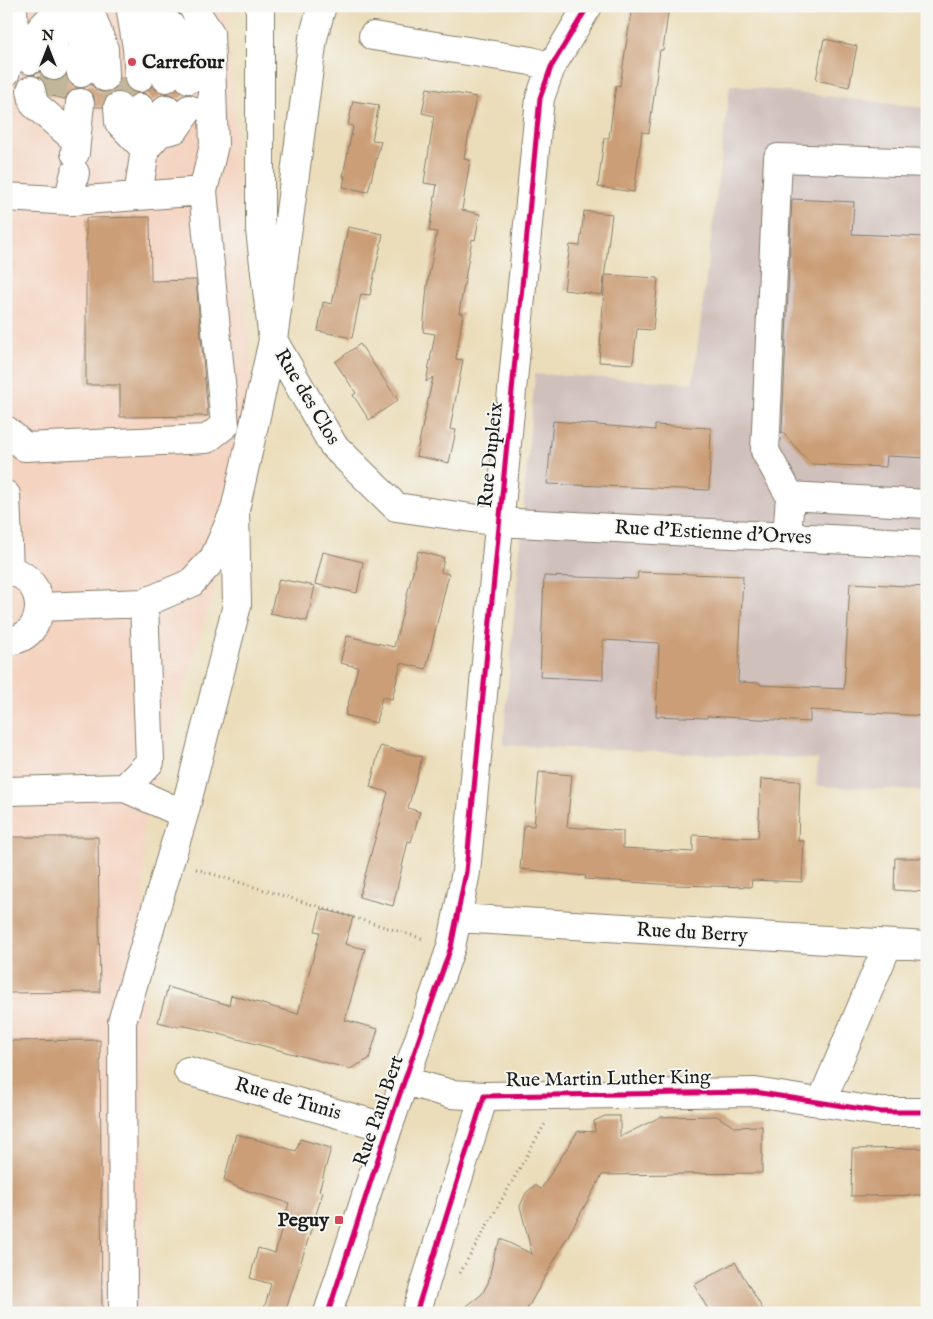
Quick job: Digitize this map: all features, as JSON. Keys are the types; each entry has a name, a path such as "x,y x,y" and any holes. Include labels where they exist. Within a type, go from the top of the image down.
{"street":[{"path":"6,72 14,41 13,6"},
{"path":"42,63 30,51 35,34 65,6"},
{"path":"82,6 133,77"},
{"path":"88,6 104,49 133,77"},
{"path":"124,6 116,41 133,77"},
{"path":"130,6 137,48 133,77"},
{"path":"6,430 25,447 207,439 226,425 203,191 214,145 210,33 192,6"},
{"path":"260,6 260,230 273,340"},
{"path":"40,607 144,602 191,583 214,558 234,510 273,340 313,38 322,6"},
{"name":"Rue Dupleix","path":"457,918 466,872 540,98 551,66 588,6"},
{"path":"133,77 190,58 180,34 153,12"},
{"path":"373,36 531,61 551,66"},
{"path":"42,93 34,104 76,155"},
{"path":"68,201 76,155 138,116 138,196"},
{"path":"787,538 790,496 765,451 778,158 927,163"},
{"path":"6,197 68,201 203,191"},
{"name":"Rue des Clos","path":"273,340 332,445 396,507 499,522"},
{"path":"6,495 7,570 23,575 32,584 38,594 40,607 35,623 27,633 11,641 6,641"},
{"path":"790,496 927,504"},
{"path":"123,1313 122,1022 184,814 237,605 234,510"},
{"name":"Rue d'Estienne d'Orves","path":"499,522 927,544"},
{"path":"125,788 150,762 144,602"},
{"path":"6,791 125,788 184,814"},
{"name":"Rue du Berry","path":"457,918 927,946"},
{"name":"Rue Paul Bert","path":"328,1313 388,1128 451,947 457,918"},
{"path":"821,1102 888,944"},
{"name":"Rue de Tunis","path":"188,1071 388,1128"},
{"name":"Rue Martin Luther King","path":"405,1081 452,1094 484,1096 755,1092 881,1112 927,1112"},
{"name":"Rue Martin Luther King","path":"416,1313 484,1096"}],"path":[{"path":"170,861 451,947"},
{"path":"456,1279 562,1096"}],"shaded area":[{"path":"6,6 227,6 256,448 144,825 144,1313 6,1313"},
{"path":"730,85 927,108 927,791 816,786 818,759 503,745 535,374 693,383"}],"building":[{"path":"632,6 669,6 663,50 660,50 649,133 642,132 634,192 598,187 604,138 609,138 616,85 620,86"},
{"path":"824,39 857,46 849,87 816,80"},
{"path":"40,72 46,80 54,82 66,75 73,86 78,88 68,94 65,99 48,95 43,80 33,75"},
{"path":"120,78 123,78 126,87 137,93 129,97 124,93 116,92 109,94 103,107 95,107 94,96 83,88 91,84 97,91 106,93 114,90 119,85"},
{"path":"152,86 166,94 153,101 147,94 142,93"},
{"path":"177,88 187,94 178,99 171,94 166,94"},
{"path":"427,88 476,97 464,159 470,160 462,210 480,214 475,240 472,239 459,313 463,313 456,359 463,360 450,429 456,430 449,463 416,456 433,377 426,382 435,334 423,332 427,286 437,232 429,231 437,185 424,183 434,116 422,113"},
{"path":"353,101 379,105 372,140 381,141 368,192 343,187 345,176 343,176 353,126 348,125"},
{"path":"792,199 854,202 852,234 927,237 927,458 887,456 886,467 811,464 782,432"},
{"path":"584,211 612,214 602,295 564,290 570,245 580,246"},
{"path":"150,217 151,281 196,280 208,416 120,417 120,385 86,385 86,218"},
{"path":"348,227 383,234 370,295 361,294 352,338 318,331 323,302 332,304"},
{"path":"605,275 658,278 653,330 637,329 633,364 599,362"},
{"path":"360,344 398,400 369,420 353,395 356,393 335,362"},
{"path":"553,421 655,430 655,425 711,428 709,490 547,484"},
{"path":"418,551 444,558 441,572 449,574 426,669 401,663 392,699 382,697 376,723 345,715 358,667 340,663 347,636 394,647"},
{"path":"323,552 363,562 357,593 315,584"},
{"path":"638,572 743,576 738,682 760,683 760,685 844,689 850,583 927,587 927,716 810,710 810,722 707,716 707,718 656,716 659,643 603,640 603,680 540,677 544,576 637,579"},
{"path":"279,579 315,586 307,621 270,613"},
{"path":"380,746 422,757 408,808 420,812 411,842 408,841 393,906 359,897 388,792 370,787"},
{"path":"539,772 572,775 567,827 623,831 623,848 693,852 693,835 758,838 761,779 800,781 798,841 804,841 802,882 752,880 751,887 674,885 585,879 586,876 520,869 524,825 534,826"},
{"path":"6,837 98,837 100,992 6,993"},
{"path":"895,858 927,858 927,892 894,890"},
{"path":"321,909 353,917 345,944 365,949 345,1020 378,1029 369,1059 350,1069 204,1030 158,1022 168,987 229,1005 231,995 298,1014 320,932 315,931"},
{"path":"100,1040 102,1313 6,1313 6,1041"},
{"path":"605,1116 620,1116 620,1137 660,1117 717,1116 734,1127 762,1126 762,1173 602,1175 525,1313 458,1313 482,1294 488,1283 495,1251 501,1239 532,1254 520,1206 526,1193 535,1185 541,1189 578,1131 595,1132 594,1121"},
{"path":"236,1134 296,1151 300,1139 331,1148 319,1191 323,1192 285,1313 263,1313 271,1284 250,1278 258,1248 275,1253 289,1203 239,1188 224,1180"},
{"path":"927,1148 927,1195 851,1196 852,1149"},
{"path":"735,1262 765,1313 710,1313 694,1285"}],"tunnel":[{"path":"53,96 54,66"},
{"path":"117,77 118,107"}],"cycle path":[{"path":"328,1313 388,1128 451,947 466,872 540,98 551,67 588,6"},
{"path":"416,1313 484,1096 755,1092 881,1112 927,1112"}],"place":[{"name":"Carrefour","path":"132,62"},
{"name":"Peguy","path":"339,1220"}]}
